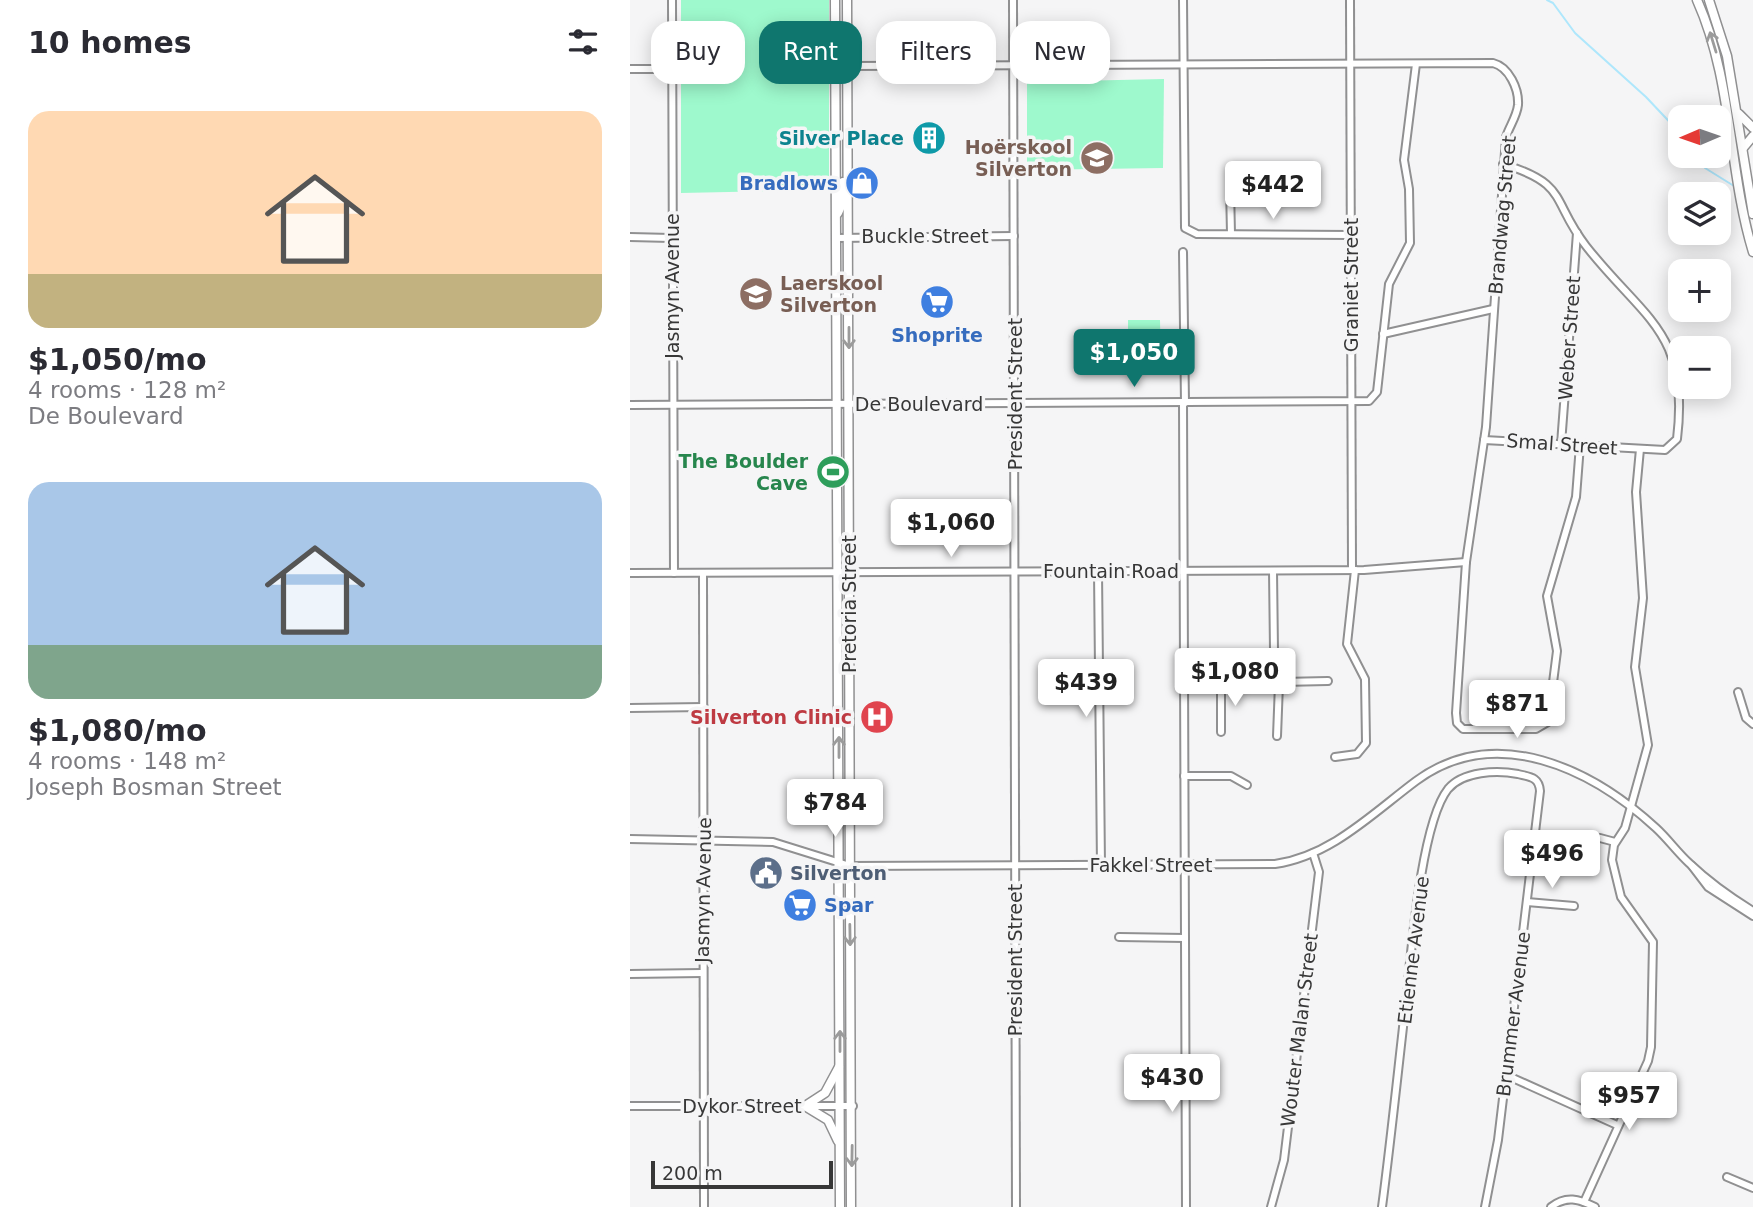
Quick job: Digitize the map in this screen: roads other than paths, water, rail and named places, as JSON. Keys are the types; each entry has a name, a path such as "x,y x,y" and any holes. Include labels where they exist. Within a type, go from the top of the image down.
{"main road":[{"name":"Pretoria Street","path":"835,0 839,404 840,1207"},
{"name":"Pretoria Street","path":"848,0 848,21"},
{"path":"1698,0 1719,63 1735,132 1743,148 1753,212"},
{"path":"1709,0 1727,56 1736,105 1741,118 1753,129"},
{"name":"Pretoria Street","path":"848,84 848,573 853,1106 851,1207"},
{"path":"1736,105 1737,171 1753,252"},
{"path":"836,215 842,204 843,125 848,117"},
{"path":"1743,148 1753,136"},
{"path":"840,1065 825,1093 805,1106 828,1120 840,1147"}],"street":[{"name":"Jasmyn Avenue","path":"672,0 672,21"},
{"name":"President Street","path":"1013,0 1013,21"},
{"path":"1182,0 1183,223 1186,230 1197,234 1351,235"},
{"name":"Graniet Street","path":"1335,757 1357,754 1366,743 1365,679 1347,644 1354,570 1350,0"},
{"name":"Brandwag Street","path":"1110,66 1494,64 1505,70 1512,82 1518,106 1506,137 1484,440 1466,562 1456,713 1458,725 1468,730 1536,729 1548,722 1558,651 1547,596 1576,497 1580,445"},
{"path":"1416,65 1404,160 1409,189 1410,243 1389,284 1383,334 1493,309"},
{"name":"Brandwag Street","path":"862,66 1010,67"},
{"path":"630,69 651,69"},
{"name":"Jasmyn Avenue","path":"671,84 674,573"},
{"name":"President Street","path":"1013,84 1016,1207"},
{"path":"1735,132 1753,129"},
{"path":"1503,164 1549,183 1577,232"},
{"path":"1230,187 1231,234"},
{"name":"Weber Street","path":"1561,444 1577,232"},
{"name":"Smal Street","path":"1484,440 1665,450 1675,443 1680,402 1678,375 1657,325 1591,252 1577,232"},
{"name":"Buckle Street","path":"836,237 1014,236"},
{"path":"630,237 671,237"},
{"path":"1183,252 1186,1207"},
{"name":"De Boulevard","path":"630,405 1368,402 1375,398 1383,334"},
{"path":"1584,1202 1649,1058 1655,964 1651,937 1623,901 1612,864 1615,842 1623,833 1648,745 1635,667 1643,598 1636,492 1640,449"},
{"name":"Fountain Road","path":"630,573 1354,570 1466,562"},
{"path":"1098,571 1101,866"},
{"path":"1273,571 1274,651"},
{"name":"Jasmyn Avenue","path":"703,574 704,1207"},
{"path":"1184,684 1328,681"},
{"path":"1221,684 1221,732"},
{"path":"1277,736 1279,684"},
{"path":"1738,692 1746,718 1753,723"},
{"path":"630,708 704,708"},
{"name":"Fakkel Street","path":"630,839 773,842 850,866 1275,864 1313,853 1337,840 1429,772 1480,754 1520,754 1552,762 1587,778 1657,829 1708,887 1752,910"},
{"name":"Etienne Avenue","path":"1382,1207 1421,877 1443,797 1459,780 1490,772 1508,772 1536,780"},
{"path":"1184,776 1231,776 1247,785"},
{"name":"Brummer Avenue","path":"1485,1207 1506,1075 1527,902 1540,791 1536,780"},
{"path":"1535,835 1600,838 1615,842"},
{"name":"Wouter Malan Street","path":"1271,1207 1286,1146 1319,872 1313,853"},
{"path":"1527,902 1574,906"},
{"path":"1119,937 1185,938"},
{"path":"630,974 702,973"},
{"path":"1506,1075 1617,1125"},
{"name":"Dykor Street","path":"630,1106 853,1106"},
{"path":"1727,1177 1753,1188"},
{"path":"1551,1207 1563,1199 1584,1202 1595,1207"}],"waterway":[{"path":"1547,0 1553,3 1575,33 1668,120"},
{"path":"1705,168 1734,186"}],"place":[{"name":"Silver Place","path":"929,138"},
{"name":"Hoërskool Silverton","path":"1097,158"},
{"name":"Bradlows","path":"862,183"},
{"name":"Laerskool Silverton","path":"756,294"},
{"name":"Shoprite","path":"937,302"},
{"name":"The Boulder Cave","path":"833,472"},
{"name":"Silverton Clinic","path":"877,717"},
{"name":"Silverton","path":"766,873"},
{"name":"Spar","path":"800,905"}]}
